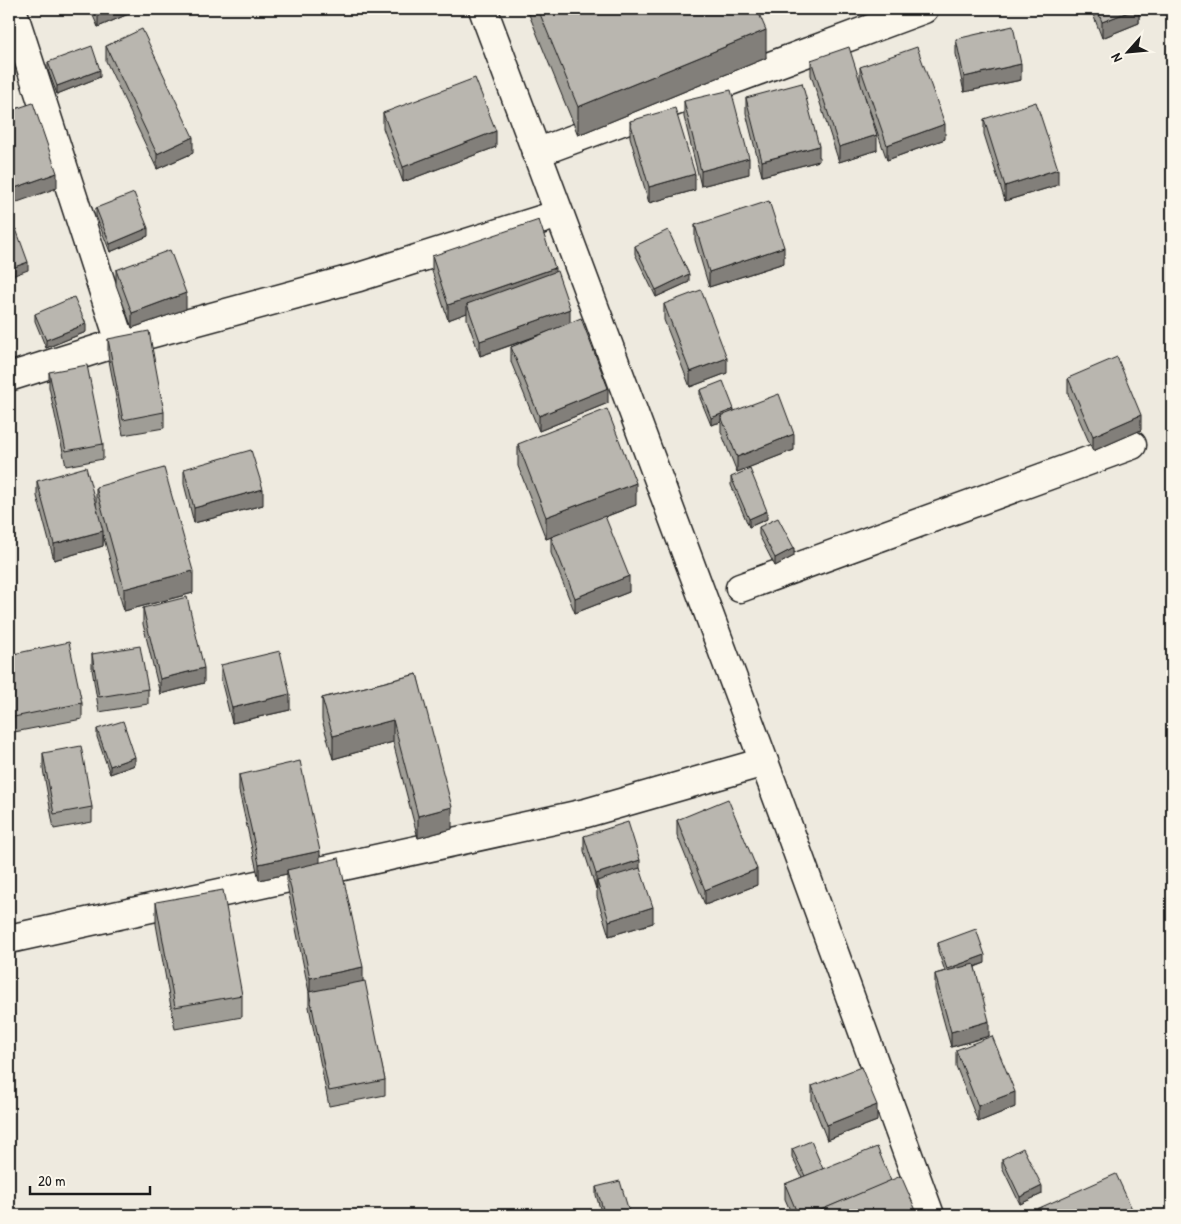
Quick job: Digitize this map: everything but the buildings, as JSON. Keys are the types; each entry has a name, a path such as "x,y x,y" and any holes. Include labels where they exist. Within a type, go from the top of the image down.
{"street":[{"path":"12,9 120,342"},
{"path":"482,9 764,762 930,1215"},
{"path":"536,153 924,9"},
{"path":"9,378 120,342 359,277 559,214"},
{"path":"740,588 1132,445"},
{"path":"9,939 586,813 764,762"}]}
